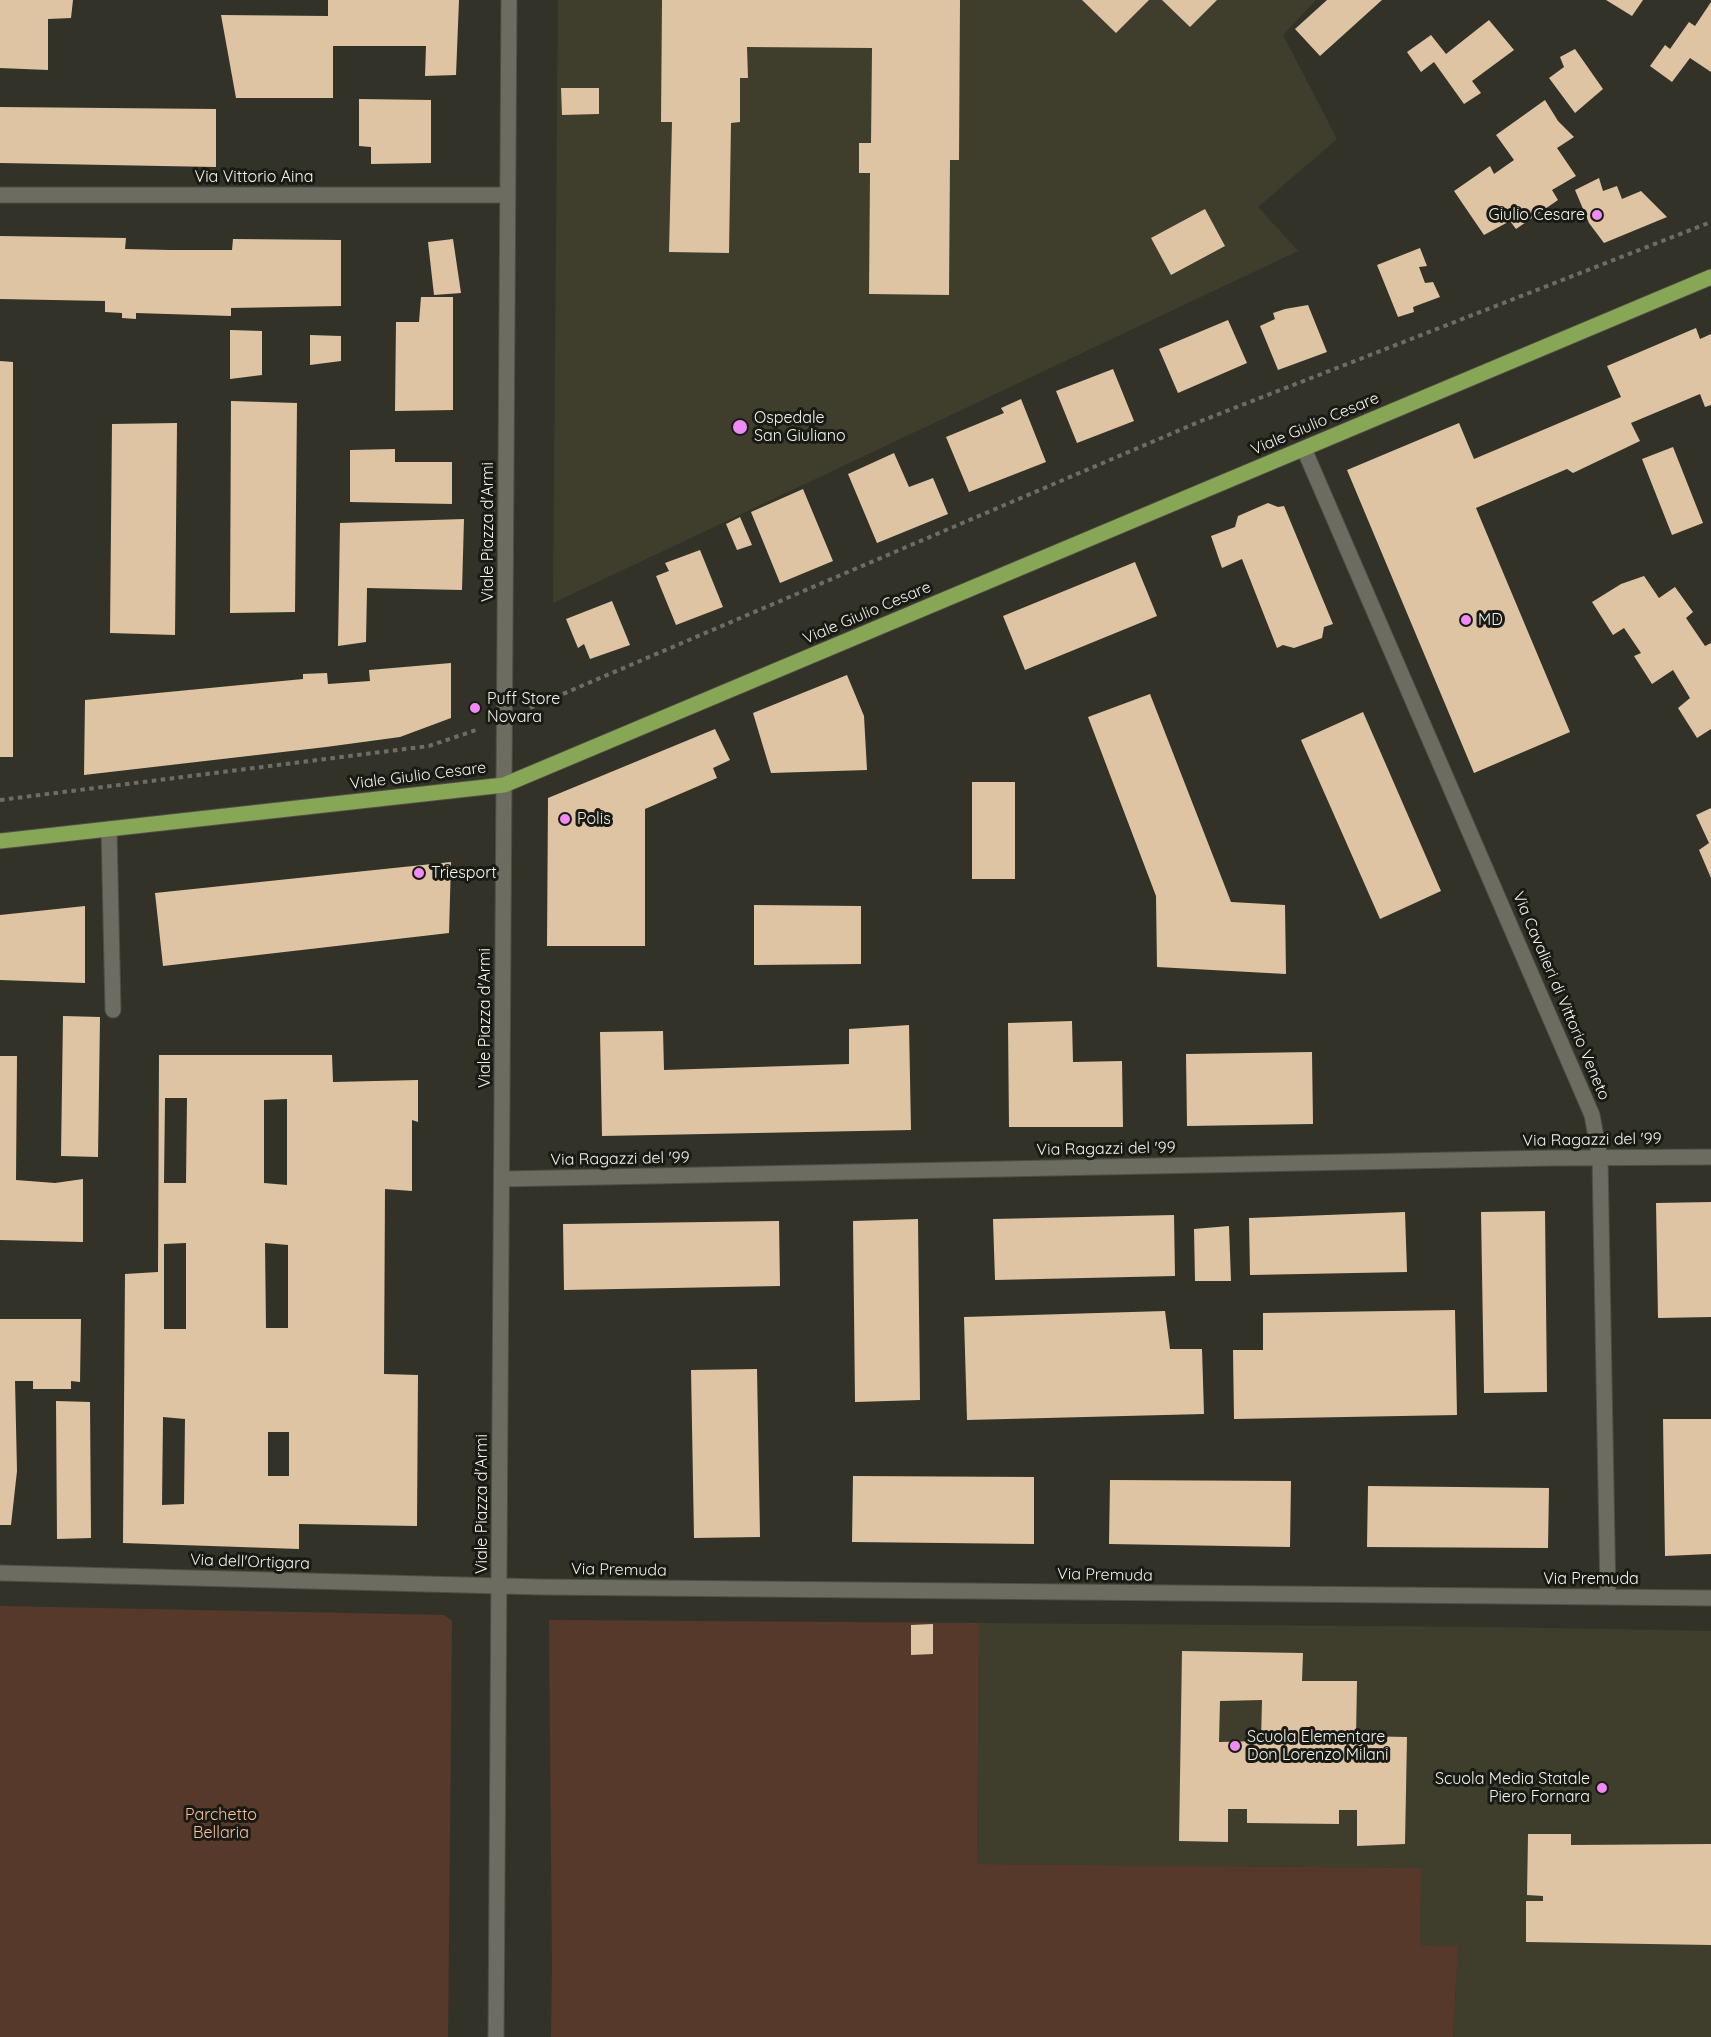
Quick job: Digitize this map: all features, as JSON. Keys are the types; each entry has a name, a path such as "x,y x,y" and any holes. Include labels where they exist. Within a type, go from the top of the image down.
{"main road":[{"name":"Viale Giulio Cesare","path":"0,841 504,784 1711,277"}],"street":[{"name":"Viale Piazza d'Armi","path":"496,2037 509,0"},
{"name":"Via Vittorio Aina","path":"0,195 507,195"},
{"name":"Via Cavalieri di Vittorio Veneto","path":"1304,449 1592,1115 1600,1158 1608,1597"},
{"path":"109,829 113,1010"},
{"name":"Via Ragazzi del '99","path":"502,1179 1711,1157"},
{"name":"Via dell'Ortigara","path":"0,1573 499,1587"},
{"name":"Via Premuda","path":"499,1587 1711,1598"}],"path":[{"path":"538,705 1201,421 1711,222"},
{"path":"0,800 429,746 467,734"}],"shaded area":[{"name":"Ospedale San Giuliano","path":"558,0 1316,0 1283,35 1337,139 1258,207 1298,251 553,603"},
{"path":"979,1623 1711,1631 1711,2037 1453,2037 1458,1946 1419,1945 1420,1868 977,1864"}],"green space":[{"name":"Parchetto Bellaria","path":"0,1606 444,1615 452,1621 448,2037 0,2037"},
{"path":"549,1620 979,1623 977,1864 1421,1868 1420,1945 1458,1946 1453,2037 551,2037"}],"building":[{"path":"0,0 73,0 71,18 48,19 48,70 0,68"},
{"path":"328,0 459,0 456,75 425,76 426,46 333,46 333,98 236,98 221,15 328,16"},
{"path":"662,0 960,0 959,160 950,160 949,295 869,294 870,173 859,173 859,143 871,143 872,48 747,47 748,78 740,78 740,122 731,123 729,253 669,252 672,122 661,122"},
{"path":"1082,0 1149,0 1116,33"},
{"path":"1162,0 1217,0 1190,27"},
{"path":"1327,0 1382,0 1320,56 1295,29"},
{"path":"1606,0 1643,0 1632,16"},
{"path":"1711,2 1711,72 1690,58 1672,82 1650,66 1665,45 1670,49 1689,22 1695,26"},
{"path":"1489,20 1514,50 1472,81 1481,93 1464,104 1434,62 1421,72 1407,52 1431,35 1446,54"},
{"path":"1575,49 1603,89 1575,113 1549,78 1564,67 1560,57"},
{"path":"561,88 599,88 599,114 562,115"},
{"path":"359,99 431,100 431,163 371,164 371,147 359,146"},
{"path":"1545,100 1558,121 1574,137 1557,148 1576,176 1552,190 1558,200 1516,229 1510,221 1484,235 1454,191 1490,166 1494,174 1514,160 1496,135"},
{"path":"0,107 216,109 216,167 0,163"},
{"path":"1599,178 1603,191 1617,186 1622,199 1641,191 1667,217 1604,243 1589,223 1575,190"},
{"path":"1205,209 1225,246 1171,275 1151,238"},
{"path":"0,236 126,238 125,249 170,250 232,250 233,239 341,240 341,306 231,308 231,316 136,313 136,319 122,318 122,313 105,312 105,301 0,299"},
{"path":"453,239 461,293 434,295 428,242"},
{"path":"1420,248 1427,266 1419,267 1425,283 1433,282 1440,297 1413,307 1414,312 1398,317 1377,265"},
{"path":"421,297 453,297 453,410 395,411 396,322 419,322"},
{"path":"1308,305 1327,352 1278,370 1260,326 1275,319 1273,313"},
{"path":"1228,320 1247,363 1178,393 1159,349"},
{"name":"MD","path":"1696,328 1700,339 1711,334 1711,405 1705,407 1700,394 1631,423 1640,441 1573,473 1567,469 1476,508 1570,732 1474,773 1347,470 1459,423 1474,459 1621,397 1607,366"},
{"path":"230,330 262,331 262,375 230,379"},
{"path":"310,335 341,336 341,361 310,365"},
{"path":"0,361 13,362 13,757 0,757"},
{"path":"1113,369 1134,421 1077,443 1056,391"},
{"path":"1021,399 1046,462 969,492 946,437 1004,413 1001,408"},
{"path":"231,401 297,403 295,612 230,613"},
{"path":"177,423 175,635 110,633 112,424"},
{"path":"1673,447 1703,523 1672,535 1642,459"},
{"path":"395,449 395,462 452,462 452,504 350,502 350,450"},
{"path":"894,453 909,487 933,478 948,514 877,543 848,474"},
{"path":"803,489 833,561 780,583 751,512"},
{"path":"1268,503 1278,507 1284,506 1333,624 1324,627 1322,638 1294,648 1283,645 1277,648 1242,559 1222,568 1211,536 1235,527 1238,516"},
{"path":"740,517 752,545 737,550 726,524"},
{"path":"464,519 462,590 367,588 366,642 338,646 340,523"},
{"path":"700,550 723,607 676,625 656,576 669,571 665,563"},
{"path":"1135,562 1157,616 1025,670 1003,616"},
{"path":"1644,576 1659,598 1675,587 1693,612 1686,618 1705,646 1711,643 1711,729 1697,738 1678,708 1690,698 1673,670 1652,684 1634,656 1641,653 1624,628 1613,635 1592,602 1621,584"},
{"path":"612,601 630,645 590,659 584,644 578,648 566,619"},
{"path":"451,663 451,718 400,737 84,775 85,700 303,679 303,674 327,673 328,684 370,681 369,670"},
{"path":"847,675 864,716 867,770 771,773 753,713"},
{"path":"1150,694 1231,902 1285,905 1286,974 1157,967 1156,896 1088,717"},
{"path":"1363,712 1441,891 1380,919 1301,740"},
{"path":"715,729 730,760 713,768 717,778 645,809 645,946 547,946 548,798"},
{"path":"972,782 1015,782 1015,879 972,879"},
{"path":"1711,808 1711,878 1699,850 1709,843 1696,815"},
{"path":"451,862 449,933 163,966 155,893"},
{"path":"754,905 861,906 861,964 754,965"},
{"path":"85,906 85,983 0,980 0,915"},
{"path":"63,1016 100,1017 98,1157 61,1156"},
{"path":"1072,1021 1073,1062 1122,1061 1123,1127 1009,1127 1008,1023"},
{"path":"909,1025 911,1130 602,1136 600,1032 663,1031 664,1070 849,1064 849,1029"},
{"path":"1312,1052 1313,1124 1187,1126 1186,1054"},
{"path":"159,1055 332,1055 333,1082 418,1080 418,1122 412,1120 412,1191 385,1189 384,1374 418,1375 417,1526 299,1524 299,1549 123,1543 125,1274 158,1272","holes":["165,1098 187,1098 186,1183 164,1183","287,1099 287,1185 264,1183 264,1100","186,1243 186,1329 164,1329 164,1244","265,1243 288,1245 288,1328 266,1328","163,1417 185,1419 184,1504 162,1505","268,1432 289,1432 289,1476 268,1476"]},
{"path":"0,1056 17,1056 16,1180 55,1183 83,1179 83,1242 0,1240"},
{"path":"1711,1202 1711,1317 1658,1318 1656,1203"},
{"path":"1545,1211 1547,1392 1484,1393 1481,1212"},
{"path":"1405,1212 1407,1272 1250,1275 1249,1218"},
{"path":"1174,1215 1175,1276 995,1280 993,1219"},
{"path":"918,1219 920,1400 855,1402 853,1221"},
{"path":"779,1221 780,1286 564,1290 563,1224"},
{"path":"1229,1226 1231,1281 1195,1281 1194,1229"},
{"path":"1455,1310 1457,1415 1234,1419 1233,1350 1263,1350 1263,1313"},
{"path":"1165,1311 1170,1349 1202,1349 1204,1414 967,1420 964,1317"},
{"path":"0,1319 81,1319 80,1382 71,1381 71,1389 33,1389 33,1381 15,1381 17,1471 11,1525 0,1525"},
{"path":"757,1369 760,1537 694,1538 691,1370"},
{"path":"56,1401 90,1402 91,1538 57,1539"},
{"path":"1663,1419 1711,1419 1711,1554 1665,1556"},
{"path":"853,1476 1034,1477 1034,1544 852,1542"},
{"path":"1110,1480 1291,1481 1290,1547 1109,1544"},
{"path":"1368,1486 1549,1488 1548,1548 1367,1547"},
{"path":"933,1624 933,1654 911,1655 911,1625"},
{"path":"1182,1651 1303,1653 1302,1681 1357,1681 1356,1736 1407,1737 1405,1844 1357,1846 1357,1810 1339,1810 1339,1824 1247,1823 1247,1809 1228,1809 1228,1842 1179,1841","holes":["1262,1700 1261,1741 1219,1742 1220,1701"]},
{"path":"1528,1834 1571,1834 1571,1845 1711,1844 1711,1945 1526,1942 1526,1901 1543,1901 1543,1896 1527,1895"}],"place":[{"name":"Giulio Cesare","path":"1597,215"},
{"name":"Ospedale San Giuliano","path":"740,427"},
{"name":"MD","path":"1466,620"},
{"name":"Puff Store Novara","path":"475,708"},
{"name":"Polis","path":"565,819"},
{"name":"Triesport","path":"419,873"},
{"name":"Scuola Elementare Don Lorenzo Milani","path":"1235,1746"},
{"name":"Scuola Media Statale Piero Fornara","path":"1602,1788"}]}
